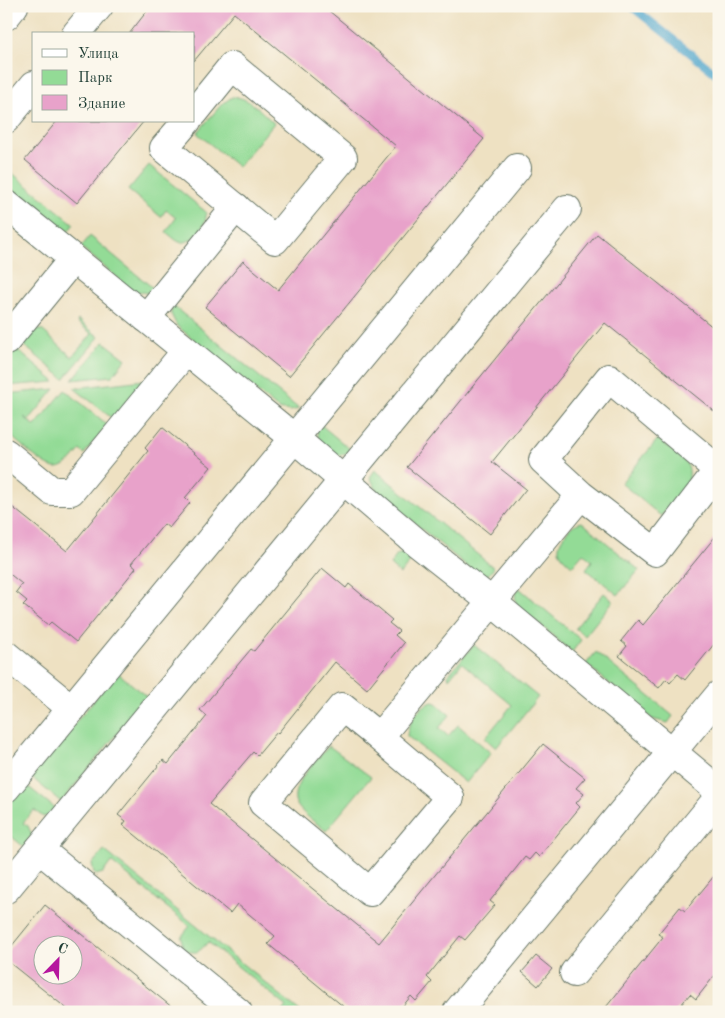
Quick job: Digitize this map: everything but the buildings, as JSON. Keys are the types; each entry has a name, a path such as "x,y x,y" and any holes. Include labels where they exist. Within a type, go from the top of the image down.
{"street":[{"path":"6,16 14,6"},
{"path":"78,32 99,6"},
{"path":"186,122 164,148 275,240 343,158 232,66 195,112"},
{"path":"6,119 32,87"},
{"path":"6,788 517,168"},
{"path":"6,204 294,438 416,542 492,602 719,791"},
{"path":"146,318 236,207"},
{"path":"6,889 566,209"},
{"path":"6,341 73,259"},
{"path":"6,453 52,491 71,491 186,351"},
{"path":"609,378 718,470 655,552 581,496 544,460 609,378"},
{"path":"379,737 581,496"},
{"path":"6,654 72,709"},
{"path":"457,1012 719,695"},
{"path":"342,706 379,737 450,797 370,892 262,803 342,706"},
{"path":"574,973 719,797"},
{"path":"39,849 238,1012"}],"green space":[{"path":"232,97 238,97 250,102 274,123 238,167 197,133 221,105"},
{"path":"149,165 206,212 205,223 202,228 189,240 179,242 166,232 176,218 166,210 161,217 128,190"},
{"path":"6,168 74,224 66,234 6,186"},
{"path":"90,236 153,288 148,293 130,289 81,247"},
{"path":"172,305 299,409 290,411 278,409 177,326 171,314"},
{"path":"78,320 99,337 64,379 20,342 32,330 42,330 72,357 92,334 77,322"},
{"path":"104,342 126,359 112,376 72,380"},
{"path":"15,348 55,382 6,386 6,358"},
{"path":"144,380 113,419 74,388"},
{"path":"55,389 29,420 24,417 35,426 65,390 108,425 84,454 80,450 66,465 59,468 50,466 37,458 6,432 6,394"},
{"path":"321,425 351,450 339,455 333,454 323,447 317,429"},
{"path":"658,439 683,459 688,467 689,474 684,490 661,516 621,483"},
{"path":"375,470 494,568 488,575 473,571 378,493 370,477"},
{"path":"582,522 639,570 618,595 586,569 592,561 583,553 572,566 563,558 559,551 562,539 571,527"},
{"path":"405,552 411,558 400,574 390,565 397,555"},
{"path":"519,588 581,640 572,652 516,604 515,594"},
{"path":"604,593 613,601 585,636 575,628"},
{"path":"474,645 538,697 496,748 485,738 512,705 462,663 449,679 448,675"},
{"path":"596,652 673,716 668,723 652,719 586,664"},
{"path":"117,672 147,697 61,802 31,777"},
{"path":"433,702 450,715 439,728 448,736 458,725 491,753 466,783 407,736 415,715 423,707"},
{"path":"329,746 371,777 326,831 303,812 297,805 295,798 299,782"},
{"path":"25,784 56,809 50,815 43,817 34,810 23,823 28,826 32,835 24,847 6,832 6,806"},
{"path":"104,850 301,1012 282,1012 286,1006 208,942 197,952 191,952 183,948 181,937 190,926 111,862 103,873 96,875 94,873 92,864"}],"waterway":[{"path":"631,6 719,76"}]}
